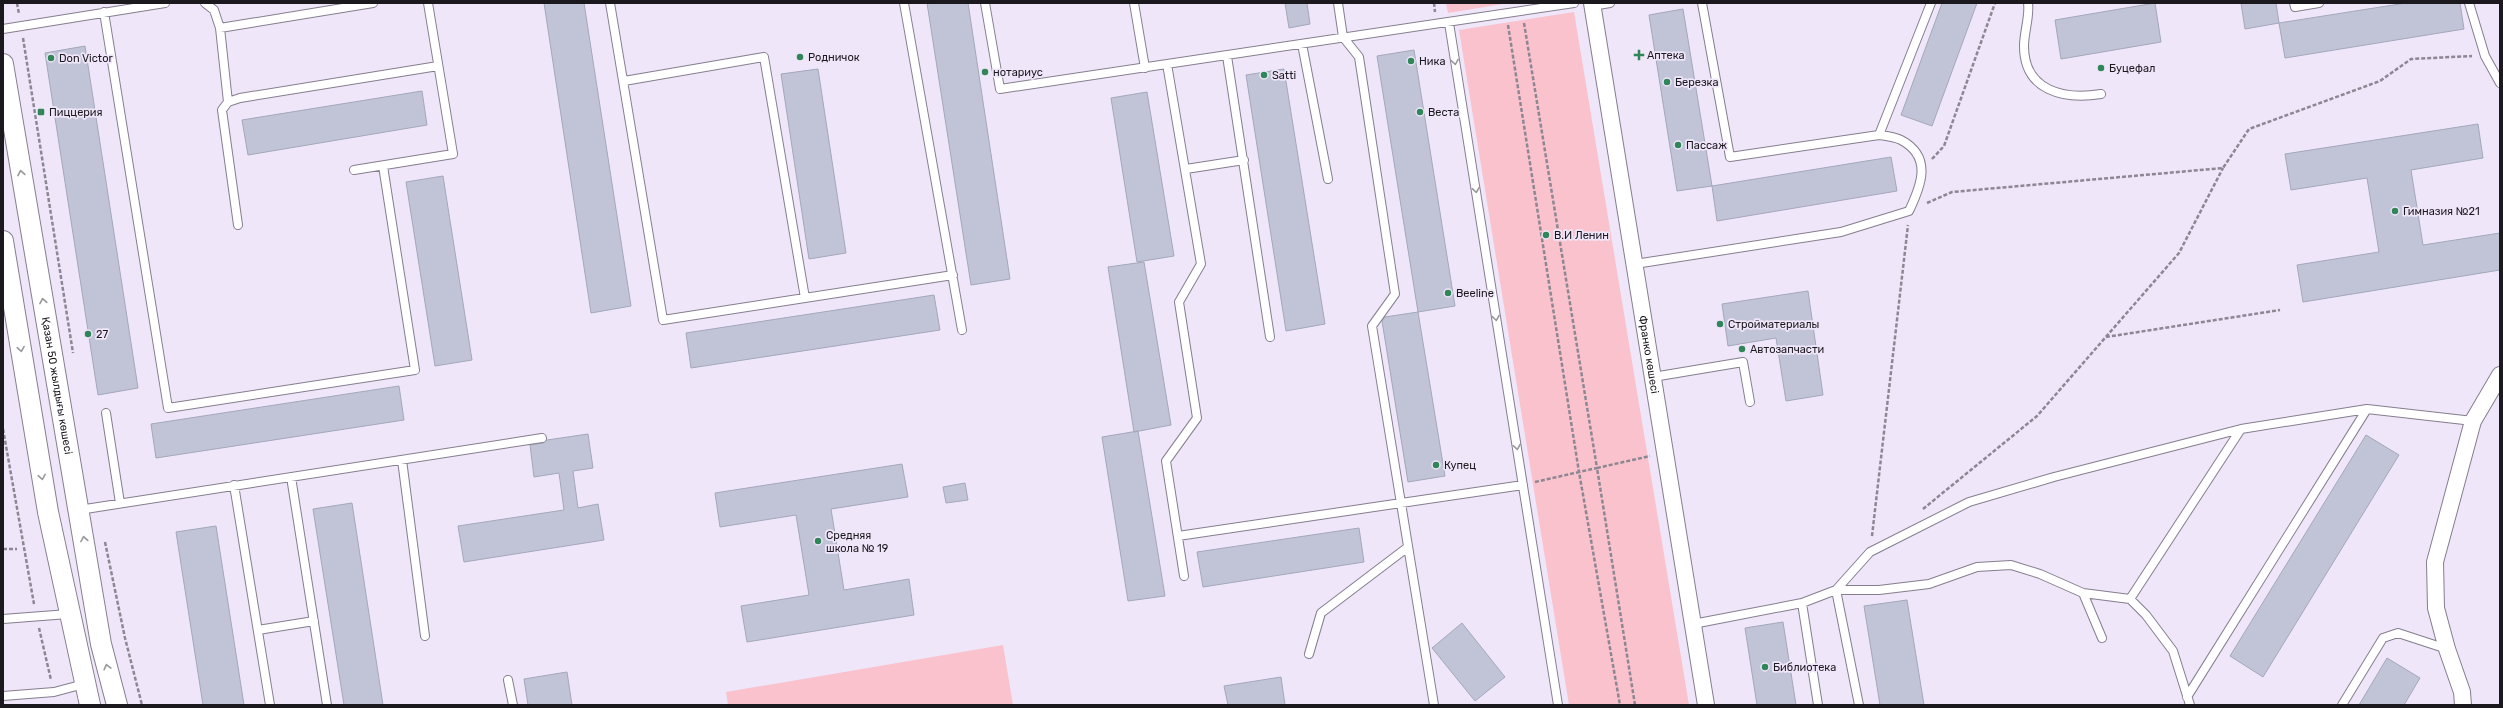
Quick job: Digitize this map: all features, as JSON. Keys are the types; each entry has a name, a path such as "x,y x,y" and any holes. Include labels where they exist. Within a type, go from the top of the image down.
{"street":[{"name":"Франко көшесі","path":"1592,4 1706,705"},
{"name":"Қазан 50 жылдығы көшесі","path":"3,64 78,510 102,644 117,705"},
{"path":"3,242 48,512 68,614 90,705"},
{"path":"2463,705 2462,692 2447,649 2436,608 2435,562 2473,422 2500,375"}],"lane":[{"path":"3,29 165,3"},
{"path":"205,3 214,10 220,28 228,102"},
{"path":"220,28 372,3"},
{"path":"354,170 453,154 428,3"},
{"path":"610,3 663,320 953,275"},
{"path":"904,3 962,330"},
{"path":"985,3 1000,89 1227,56 1343,37 1449,23 1574,3"},
{"path":"1134,3 1145,68"},
{"path":"1338,3 1343,37 1358,57 1396,294 1372,326 1434,705"},
{"path":"1592,4 1610,3"},
{"path":"1635,264 1840,232 1910,211 1921,185 1923,168 1914,151 1900,139 1879,135 1730,157 1702,3"},
{"path":"1879,135 1931,3"},
{"path":"2028,3 2024,47 2026,66 2038,83 2060,95 2083,97 2101,94"},
{"path":"2294,3 2295,7 2319,3"},
{"path":"2469,3 2485,56 2500,83"},
{"path":"104,12 168,408 415,370 382,166"},
{"path":"1449,23 1558,705"},
{"path":"1302,44 1328,179"},
{"path":"1227,56 1270,337"},
{"path":"624,81 764,57 805,298"},
{"path":"1167,64 1201,264 1179,302 1198,418 1166,461 1184,576"},
{"path":"238,225 222,110 228,102 240,98 438,66"},
{"path":"1186,169 1244,160"},
{"path":"1653,377 1743,362 1750,402"},
{"path":"1836,590 1870,552 1969,502 2241,429 2367,409 2473,422"},
{"path":"2188,701 2367,409"},
{"path":"106,413 120,502"},
{"path":"2130,599 2241,429"},
{"path":"78,510 120,502 542,438"},
{"path":"402,460 425,636"},
{"path":"291,477 327,705"},
{"path":"234,485 270,705"},
{"path":"1178,536 1523,485"},
{"path":"1309,654 1321,613 1408,547"},
{"path":"1693,624 1802,603 1836,590 1879,590 1929,584 1977,567 2011,565 2040,574 2083,593 2130,599 2146,615 2173,651 2188,701"},
{"path":"1836,590 1859,705"},
{"path":"2083,593 2102,638"},
{"path":"1802,603 1818,705"},
{"path":"3,618 68,614"},
{"path":"258,630 314,621"},
{"path":"2342,705 2383,638 2398,633 2447,649"},
{"path":"508,680 513,705"},
{"path":"3,696 54,692 84,684"}],"path":[{"path":"18,3 73,357"},
{"path":"1923,168 1944,146 1995,3"},
{"path":"1522,12 1635,705"},
{"path":"1506,14 1579,472 1620,705"},
{"path":"1920,512 2037,416 2179,253 2223,168 2249,129 2380,81 2411,59 2485,56"},
{"path":"1870,552 1910,211 1952,192 2223,168"},
{"path":"2106,337 2280,310"},
{"path":"3,429 36,616 54,692"},
{"path":"1523,485 1665,453"},
{"path":"104,538 125,638 142,705"},
{"path":"3,549 17,548"}],"shaded area":[{"path":"1446,3 1509,3 1448,13"},
{"path":"1574,12 1689,705 1569,705 1459,30"},
{"path":"1003,645 1013,705 728,705 726,692"}],"building":[{"path":"544,3 584,3 631,306 591,313"},
{"path":"927,3 968,3 1010,279 971,285"},
{"path":"1285,3 1307,3 1310,24 1289,28"},
{"path":"1942,3 1977,3 1932,126 1901,115"},
{"path":"2155,3 2161,42 2061,59 2055,20"},
{"path":"2241,3 2276,3 2279,23 2245,29"},
{"path":"2406,3 2460,3 2464,29 2285,58 2279,23"},
{"path":"1683,9 1712,186 1677,191 1649,15"},
{"path":"85,46 138,388 98,395 45,53"},
{"path":"1414,50 1455,306 1418,312 1377,56"},
{"path":"818,69 846,253 809,259 781,74"},
{"path":"1284,69 1325,324 1286,331 1246,75"},
{"path":"422,91 427,125 248,155 242,120"},
{"path":"1147,92 1174,256 1137,262 1111,98"},
{"name":"Гимназия №21","path":"2478,124 2483,158 2411,170 2423,245 2500,233 2500,270 2303,302 2297,265 2379,252 2367,178 2291,190 2285,154"},
{"path":"1891,157 1897,191 1717,221 1712,186"},
{"path":"443,176 472,360 435,366 406,182"},
{"path":"1144,262 1171,425 1134,432 1108,267"},
{"path":"1808,291 1823,395 1786,401 1776,338 1728,346 1722,304"},
{"path":"934,295 940,330 691,368 686,333"},
{"path":"1418,312 1445,476 1408,482 1382,321 1385,317"},
{"path":"399,386 404,420 156,458 151,424"},
{"path":"1138,431 1165,596 1128,601 1102,437"},
{"path":"588,434 593,468 573,471 578,508 598,504 604,540 464,562 458,526 564,510 559,473 534,477 530,445 543,443 547,440"},
{"path":"2366,435 2399,455 2263,677 2230,656"},
{"name":"Средняя школа № 19","path":"902,464 908,497 831,509 844,590 909,579 914,615 747,642 741,606 809,595 796,515 720,527 715,493"},
{"path":"965,483 968,500 946,503 943,487"},
{"path":"352,503 383,705 344,705 313,509"},
{"path":"216,526 244,705 203,705 176,532"},
{"path":"1359,528 1364,562 1203,587 1197,552"},
{"path":"1907,600 1924,705 1880,705 1864,606"},
{"path":"1783,622 1796,705 1757,705 1745,628"},
{"path":"1462,623 1505,677 1475,701 1432,648"},
{"path":"2387,658 2420,678 2404,705 2359,705"},
{"path":"567,672 572,705 528,705 524,679"},
{"path":"1281,677 1285,705 1228,705 1224,686"}],"place":[{"name":"Аптека","path":"1639,55"},
{"name":"Родничок","path":"800,57"},
{"name":"Don Victor","path":"51,58"},
{"name":"Ника","path":"1411,61"},
{"name":"Буцефал","path":"2101,68"},
{"name":"нотариус","path":"985,72"},
{"name":"Satti","path":"1264,75"},
{"name":"Березка","path":"1667,82"},
{"name":"Пиццерия","path":"41,112"},
{"name":"Веста","path":"1420,112"},
{"name":"Пассаж","path":"1678,145"},
{"name":"Гимназия №21","path":"2395,211"},
{"name":"В.И Ленин","path":"1546,235"},
{"name":"Beeline","path":"1448,293"},
{"name":"Стройматериалы","path":"1720,324"},
{"name":"27","path":"88,334"},
{"name":"Автозапчасти","path":"1742,349"},
{"name":"Купец","path":"1436,465"},
{"name":"Средняя школа № 19","path":"818,541"},
{"name":"Библиотека","path":"1765,667"}]}
